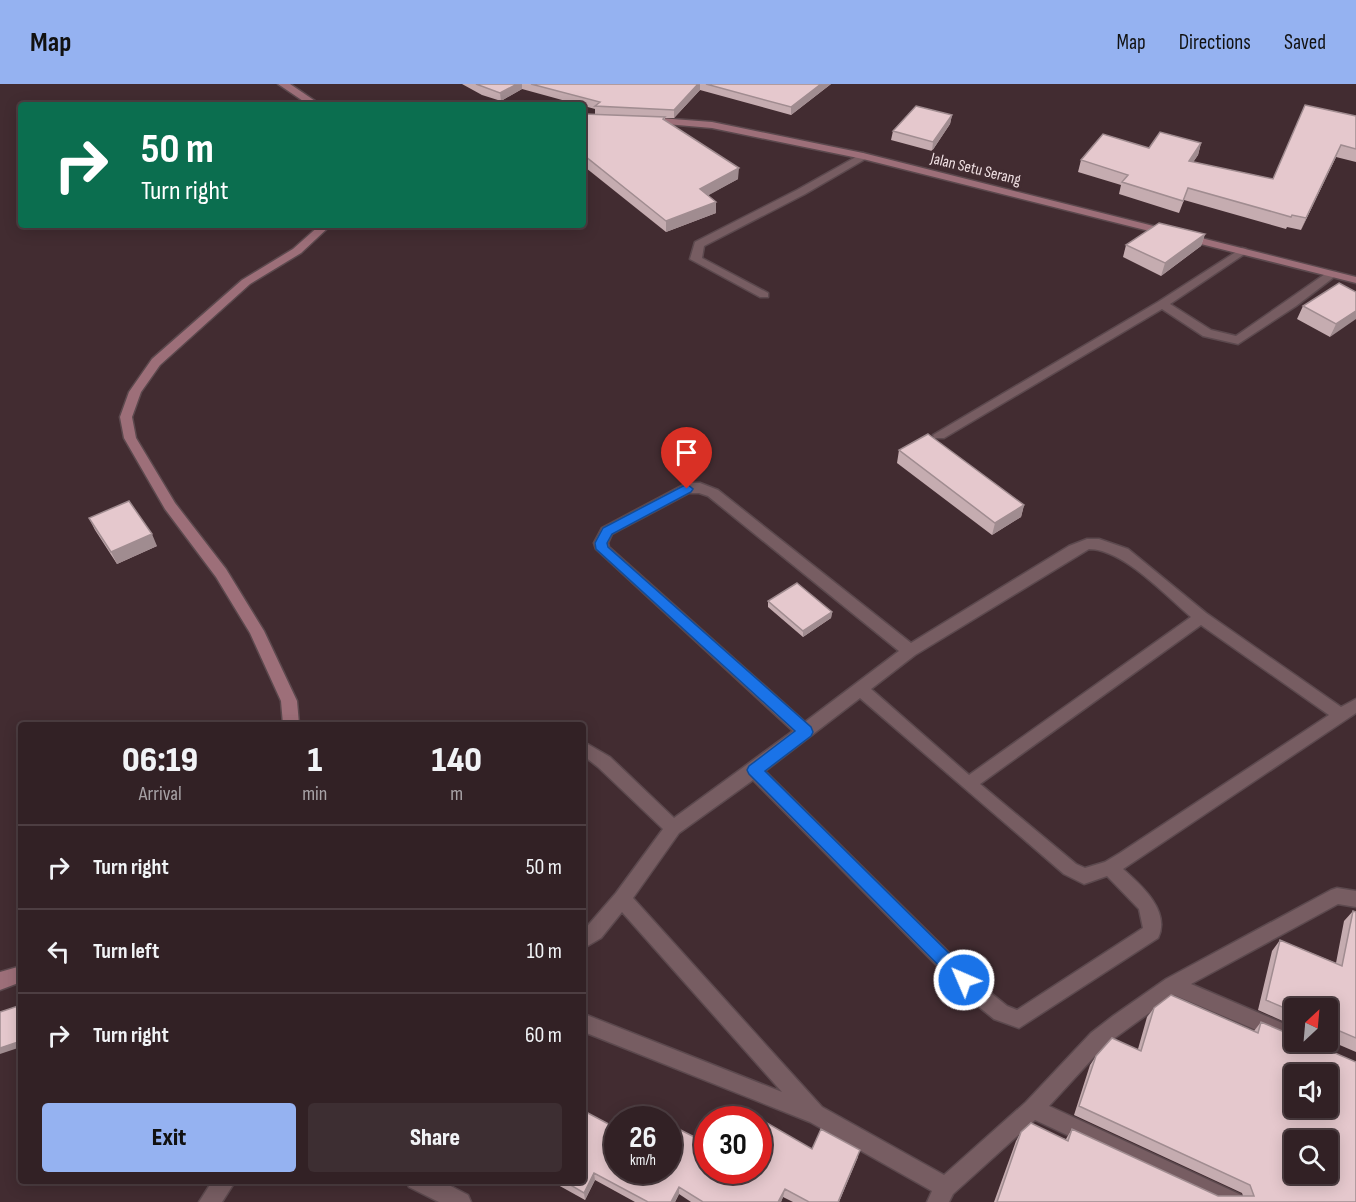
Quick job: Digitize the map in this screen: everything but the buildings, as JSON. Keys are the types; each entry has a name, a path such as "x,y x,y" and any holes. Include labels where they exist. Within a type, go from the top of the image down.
{"street":[{"path":"283,84 311,102"},
{"name":"Jalan Setu Serang","path":"639,120 712,125 863,156 1356,280"},
{"path":"764,296 696,259 699,244 801,192 863,156"},
{"path":"291,722 289,701 257,631 221,573 170,506 129,438 126,417 135,392 156,362 246,282 297,251 323,228"},
{"path":"939,435 1162,304 1242,251"},
{"path":"1162,304 1207,333 1238,340 1332,274"},
{"path":"806,732 603,549 601,543 607,531 687,489 700,488 713,493 910,651"},
{"path":"586,939 595,932 622,899 673,828 806,732 910,651 1087,544 1099,544 1123,553 1202,617 1341,715"},
{"path":"968,784 1202,617"},
{"path":"860,689 968,784 1070,869 1084,876 1110,868 1356,705"},
{"path":"586,749 595,754 673,828"},
{"path":"754,770 980,996 1002,1013 1019,1019 1152,932 1154,921 1150,908 1110,868"},
{"path":"586,1024 816,1115 941,1195 1033,1109 1098,1039 1172,985 1337,896 1356,899"},
{"path":"622,899 816,1115"},
{"path":"0,981 18,975"},
{"path":"1172,985 1284,1033"},
{"path":"1033,1109 1233,1202"},
{"path":"209,1202 223,1184"},
{"path":"423,1184 448,1199"}],"route":[{"path":"687,489 607,531 601,543 603,549 806,732 754,770 964,980"}]}
